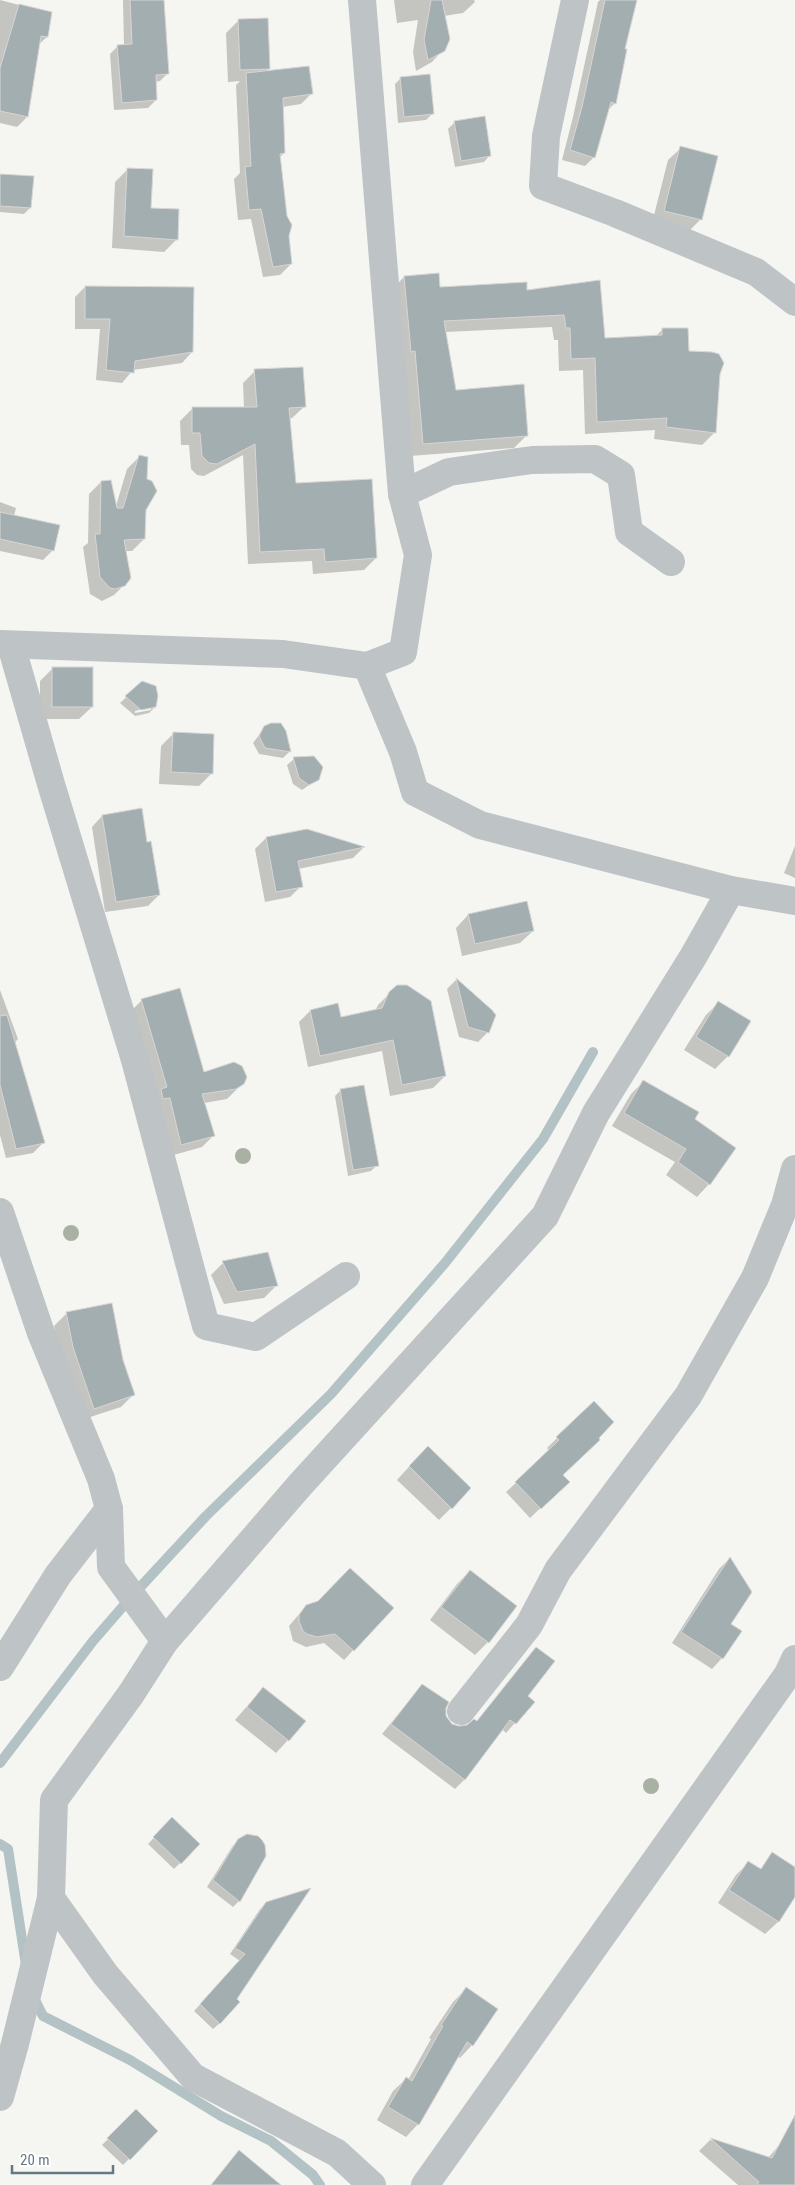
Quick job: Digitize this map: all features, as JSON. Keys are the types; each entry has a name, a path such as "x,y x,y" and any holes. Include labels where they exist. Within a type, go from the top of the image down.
{"street":[{"path":"346,1276 256,1337 206,1326 135,1060 51,784 6,644 283,654 367,666 403,652 418,555 402,494 362,0"},
{"path":"575,0 546,136 542,186 615,213 756,272 795,302"},
{"path":"402,494 449,472 532,460 595,459 621,475 629,532 671,562"},
{"path":"367,666 404,752 415,792 480,825 731,890 795,901"},
{"path":"0,2097 15,2044 50,1898 54,1800 131,1694 166,1640 300,1484 545,1216 596,1112 693,957 731,890"},
{"path":"461,1711 529,1625 558,1570 688,1396 755,1278 785,1205 795,1169"},
{"path":"0,1212 41,1332 101,1479 109,1508 111,1567 166,1640"},
{"path":"0,1667 58,1575 109,1508"},
{"path":"425,2185 788,1674 795,1659"},
{"path":"50,1898 105,1974 193,2077 337,2153 372,2185"}],"building":[{"path":"130,0 164,0 169,74 156,75 157,100 122,103 117,45 132,44"},
{"path":"431,0 442,0 450,39 445,51 428,60 424,40"},
{"path":"605,0 637,0 625,49 627,49 616,104 611,102 595,158 570,150 582,107"},
{"path":"19,4 52,12 48,37 41,36 28,117 0,111 0,68"},
{"path":"268,18 270,69 240,70 238,19"},
{"path":"309,66 313,94 283,98 285,153 280,154 287,216 292,225 289,236 292,264 273,267 261,209 249,210 245,167 251,166 246,73"},
{"path":"430,74 434,114 404,117 400,77"},
{"path":"485,116 491,156 461,161 454,121"},
{"path":"680,146 718,156 702,220 664,211"},
{"path":"127,168 153,169 151,208 179,209 178,240 124,236"},
{"path":"0,174 34,176 31,208 0,206"},
{"path":"439,273 440,287 527,282 527,290 600,280 605,338 662,335 662,328 688,328 689,351 719,354 724,363 720,374 716,433 666,427 667,418 597,422 595,358 571,359 570,328 566,328 564,315 444,321 456,390 524,384 528,436 423,444 415,351 411,352 404,276"},
{"path":"85,286 194,287 193,352 135,361 134,373 106,370 110,319 85,319"},
{"path":"303,367 306,407 289,408 296,483 372,479 377,558 325,562 324,549 260,552 255,444 217,464 209,463 202,456 200,433 192,433 192,407 257,407 254,369"},
{"path":"139,455 148,457 147,479 152,481 157,491 146,510 145,539 124,540 131,578 125,586 115,589 110,588 100,577 95,534 100,534 101,481 111,480 117,508 123,508"},
{"path":"0,512 60,525 54,551 0,539"},
{"path":"52,667 93,667 93,707 52,707"},
{"path":"142,681 156,686 158,696 156,707 141,710 125,696"},
{"path":"271,723 281,723 286,731 291,752 265,748 259,736 264,726"},
{"path":"173,732 214,734 213,774 171,772"},
{"path":"314,756 323,767 319,780 309,785 299,778 293,757"},
{"path":"142,808 147,842 151,841 160,895 116,902 102,815"},
{"path":"307,829 365,847 298,861 303,887 276,892 266,837"},
{"path":"527,901 534,931 475,944 468,914"},
{"path":"456,978 496,1015 489,1033 468,1027"},
{"path":"397,985 407,985 431,1001 446,1076 402,1085 393,1040 320,1056 310,1010 338,1003 341,1017 382,1008 389,992"},
{"path":"180,988 204,1072 234,1062 242,1066 247,1077 244,1084 236,1089 202,1094 215,1136 181,1145 170,1098 163,1099 161,1089 167,1087 141,999"},
{"path":"718,1001 751,1021 729,1057 696,1037"},
{"path":"7,1015 45,1143 16,1149 0,1085 0,1016"},
{"path":"643,1080 699,1112 695,1119 736,1148 710,1185 678,1162 686,1149 624,1113"},
{"path":"364,1085 379,1166 353,1170 340,1089"},
{"path":"268,1252 278,1286 237,1292 222,1261"},
{"path":"112,1303 123,1360 135,1395 94,1409 73,1347 66,1312"},
{"path":"594,1401 614,1422 599,1438 600,1440 563,1475 570,1482 541,1509 515,1482 559,1440 556,1437"},
{"path":"428,1446 471,1488 452,1509 409,1466"},
{"path":"730,1557 752,1592 731,1624 742,1631 723,1659 681,1632"},
{"path":"350,1568 394,1608 354,1651 335,1634 317,1637 307,1634 303,1631 299,1621 299,1615 306,1605 318,1601"},
{"path":"470,1570 517,1606 489,1643 441,1607"},
{"path":"536,1647 555,1661 528,1696 535,1702 516,1724 510,1720 465,1780 391,1724 422,1684 449,1702 446,1708 446,1716 452,1724 459,1726 467,1725 474,1719 477,1721"},
{"path":"263,1687 306,1721 289,1741 247,1707"},
{"path":"172,1817 200,1844 181,1864 153,1837"},
{"path":"247,1834 258,1836 262,1840 265,1845 266,1856 240,1902 213,1880 238,1839"},
{"path":"772,1852 795,1867 795,1897 779,1922 729,1890 748,1861 761,1869"},
{"path":"311,1888 237,1999 240,2002 220,2024 200,2004 245,1954 235,1948 266,1902"},
{"path":"466,1987 498,2009 473,2046 467,2042 419,2125 388,2107 406,2077 412,2081 443,2026 441,2025"},
{"path":"136,2109 158,2131 130,2160 107,2138"},
{"path":"795,2115 795,2185 757,2185 759,2182 710,2138 772,2158"},
{"path":"239,2150 281,2185 211,2185"}],"waterway":[{"path":"0,1763 93,1641 132,1596 206,1516 331,1394 445,1263 543,1139 593,1052"},
{"path":"0,1844 8,1849 26,1965"},
{"path":"33,1996 43,2016 130,2060 221,2116 271,2141 313,2175 320,2185"}]}
